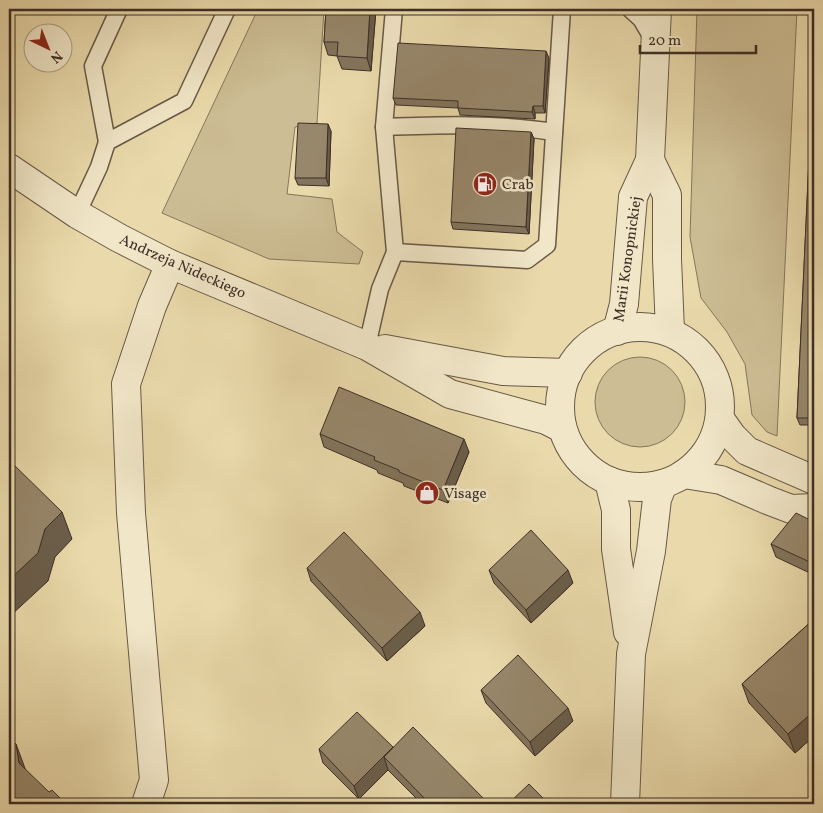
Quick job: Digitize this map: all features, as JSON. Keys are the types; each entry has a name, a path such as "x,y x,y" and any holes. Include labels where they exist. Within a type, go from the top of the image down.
{"street":[{"name":"Marii Konopnickiej","path":"617,330 624,304 633,197 650,160 657,9"},
{"name":"Marii Konopnickiej","path":"650,160 666,195 670,331"},
{"name":"Andrzeja Nideckiego","path":"9,168 77,214 170,264 367,346 450,394 546,420 562,428"},
{"path":"146,804 154,780 131,513 126,384 152,306 170,264"},
{"path":"625,804 631,654 651,551 657,499 673,479 699,461 711,445 720,419 720,401 715,377 702,355 683,339 670,331 655,326 635,325 617,330 595,341 577,358 568,373 561,392 559,409 562,428 572,448 588,467 609,480 629,486 647,487 673,479 722,480 791,509 814,508"},
{"name":"Andrzeja Nideckiego","path":"367,346 503,371 568,373"},
{"path":"720,419 732,436 747,450 814,480"},
{"path":"609,480 616,510 616,550 631,654"}],"lane":[{"path":"77,214 99,167 108,142 93,66 118,9"},
{"path":"108,142 184,101 227,9"},
{"path":"367,346 380,289 395,252 384,127 394,9"},
{"path":"395,252 527,260 547,246 562,9"},
{"path":"630,9 645,24 656,44"},
{"path":"384,127 469,124 554,132"}],"shaded area":[{"path":"258,9 324,9 317,123 295,127 287,194 332,199 337,232 363,252 359,264 269,259 162,213"},
{"path":"697,9 797,9 777,436 767,432 752,415 745,364 727,332 701,298 690,237"},
{"path":"631,357 649,357 665,364 678,377 685,393 685,411 678,427 665,440 649,447 631,447 615,440 602,427 595,411 595,393 602,377 615,364"}],"building":[{"path":"326,9 370,9 367,58 337,56 338,42 324,42"},
{"path":"398,43 546,51 543,106 533,106 532,112 458,108 458,101 393,98"},
{"path":"814,51 814,418 797,418"},
{"path":"298,123 328,124 326,178 295,178"},
{"path":"456,128 531,132 526,227 451,222"},
{"path":"339,387 464,439 443,490 374,460 375,457 320,434"},
{"path":"12,463 62,512 45,529 38,553 9,580 9,466"},
{"path":"796,513 814,522 814,564 771,544"},
{"path":"531,530 568,570 526,610 489,570"},
{"path":"344,532 420,612 382,648 307,568"},
{"path":"814,619 814,711 788,734 742,684"},
{"path":"518,655 568,708 530,742 481,690"},
{"path":"357,712 393,747 354,786 319,749"},
{"path":"413,727 489,804 430,804 384,757"},
{"path":"9,737 16,744 19,763 49,792 52,790 61,799 74,804 9,804"},
{"path":"529,784 549,804 508,804"}],"place":[{"name":"Crab","path":"485,184"},
{"name":"Visage","path":"427,493"}]}
